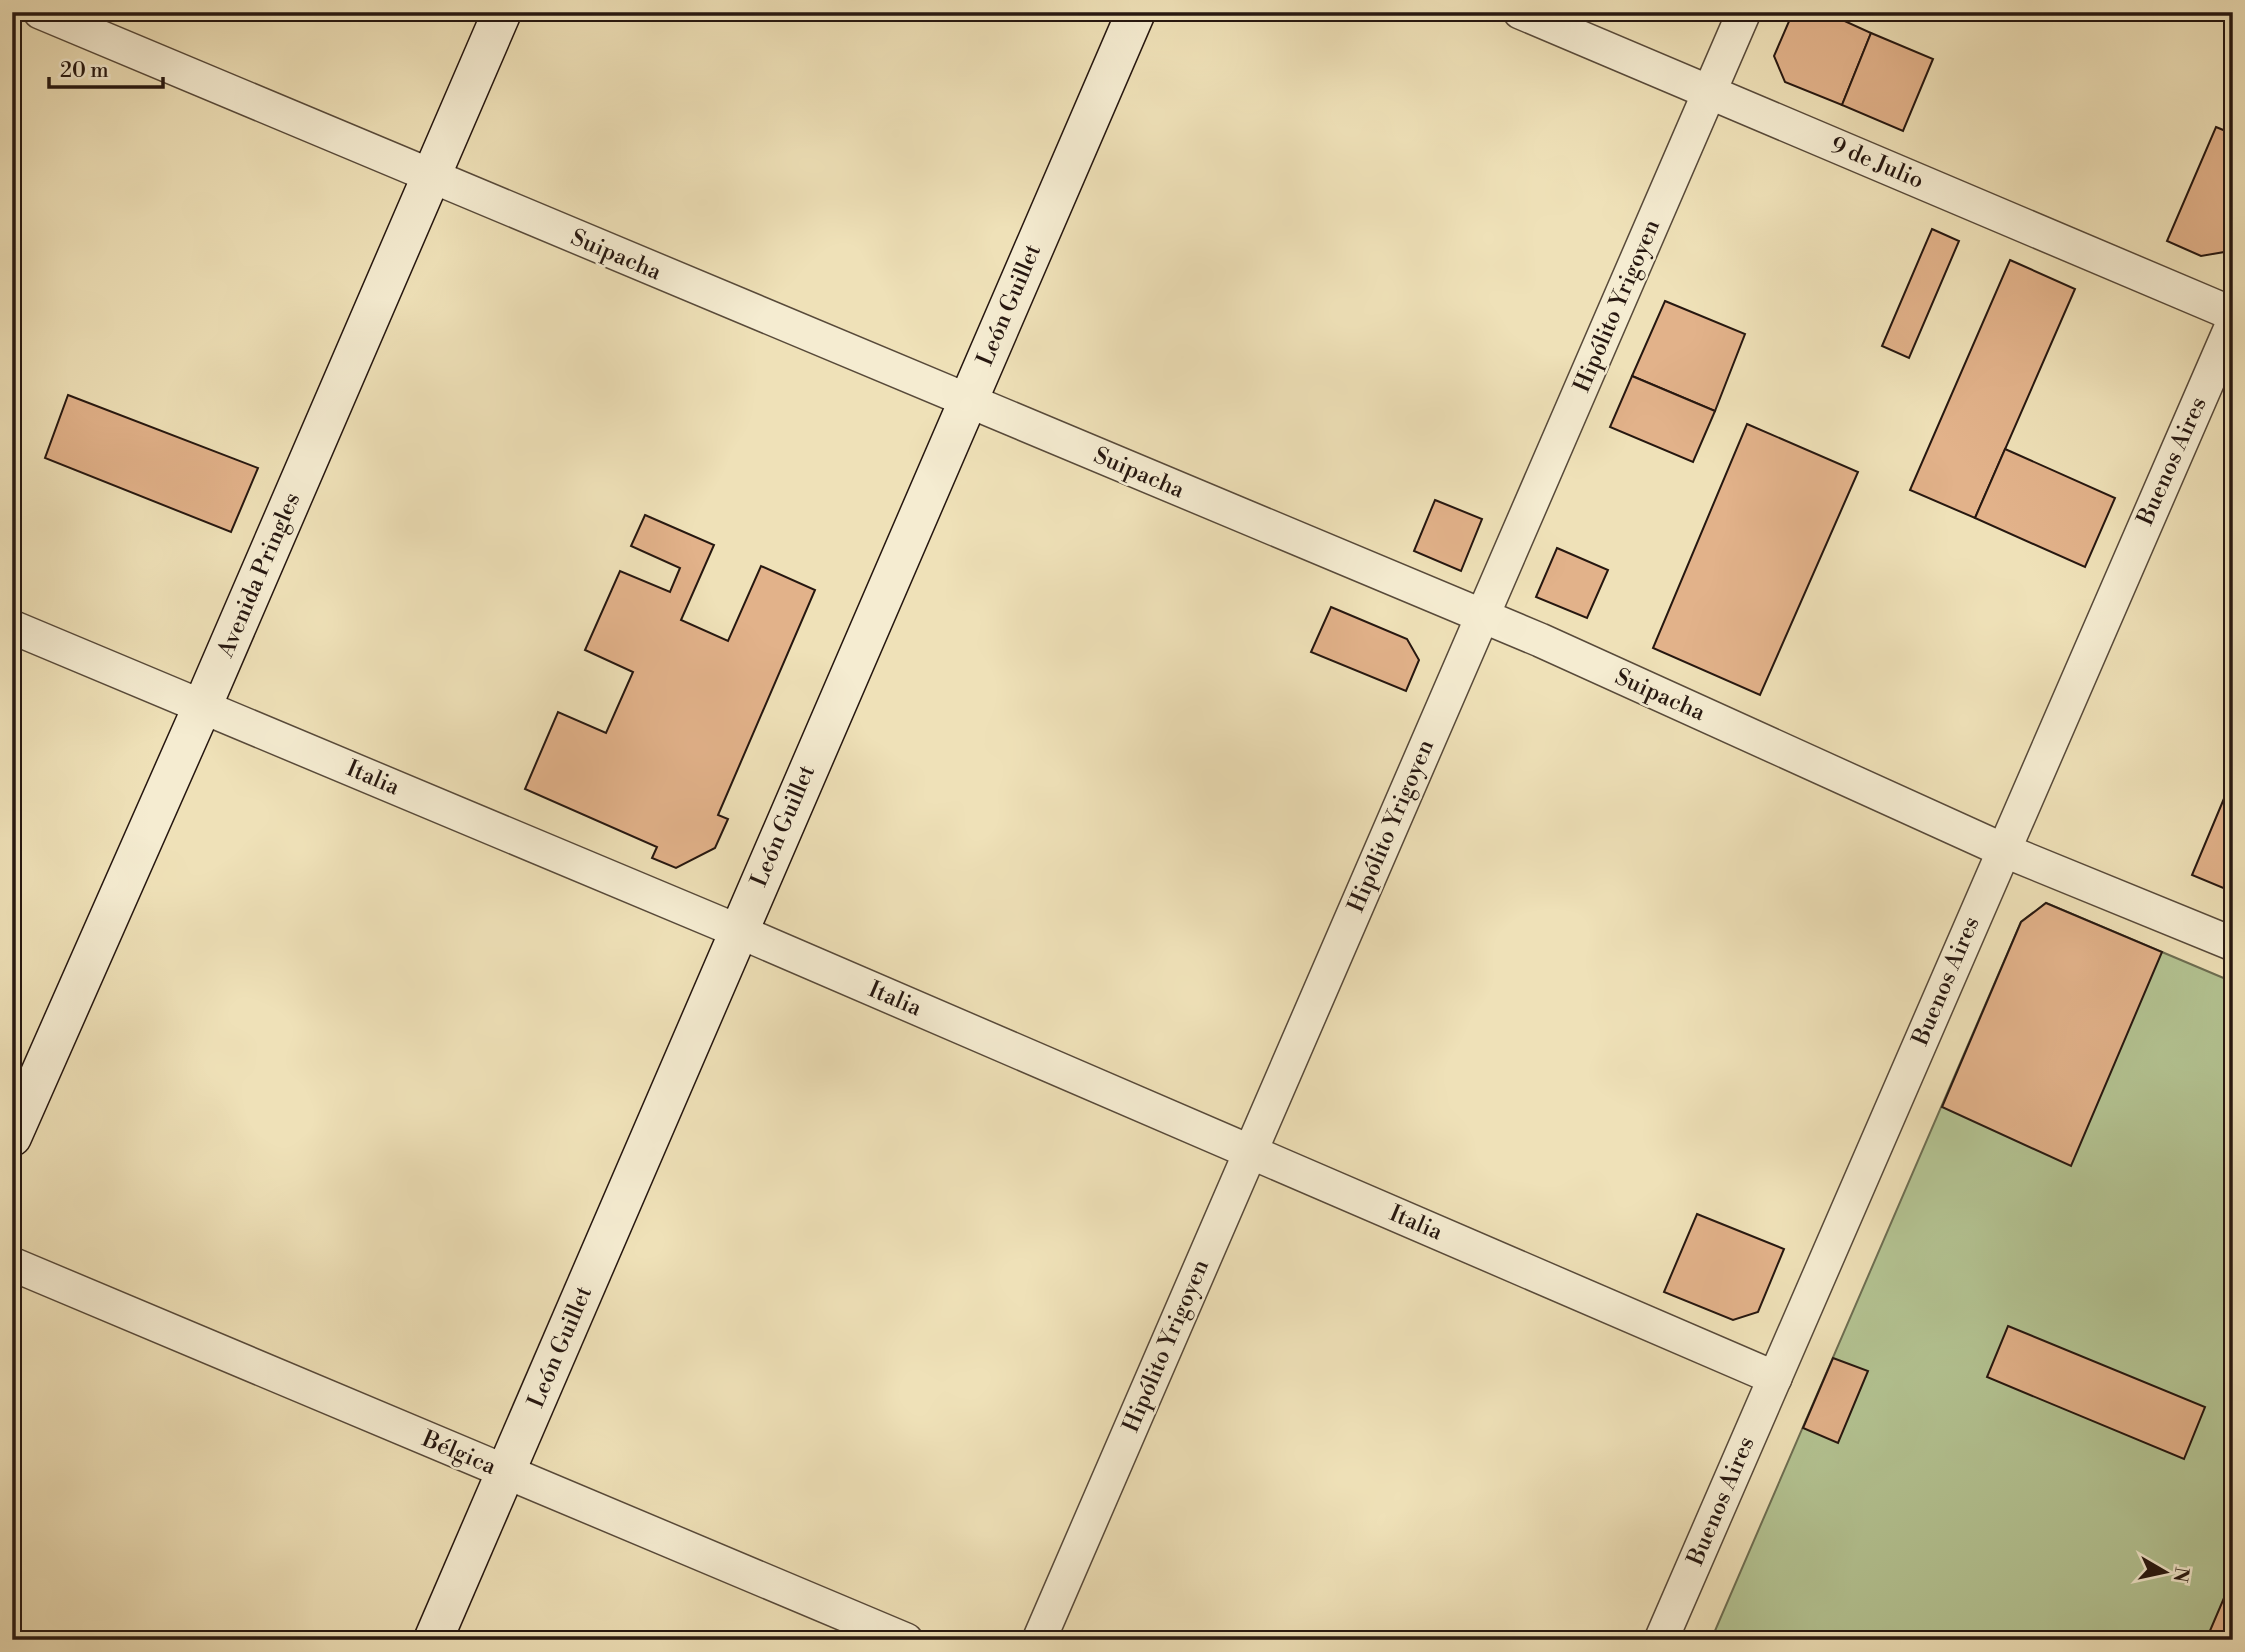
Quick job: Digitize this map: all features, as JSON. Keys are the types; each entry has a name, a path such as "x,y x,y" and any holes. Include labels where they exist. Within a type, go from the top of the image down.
{"street":[{"name":"Suipacha","path":"40,12 1482,616 2003,850 2233,944"},
{"name":"Avenida Pringles","path":"12,1137 202,707 502,12"},
{"name":"León Guillet","path":"433,1640 1136,12"},
{"name":"9 de Julio","path":"1520,12 2233,314"},
{"name":"Hipólito Yrigoyen","path":"1039,1640 1744,12"},
{"name":"Buenos Aires","path":"1661,1640 2233,323"},
{"name":"Italia","path":"12,627 738,931 1775,1378"},
{"name":"Bélgica","path":"12,1264 906,1640"}],"green space":[{"path":"2046,903 2233,982 2233,1640 1711,1640 2021,922"}],"building":[{"path":"1793,12 1825,12 1871,33 1842,105 1785,82 1774,56"},
{"path":"1871,33 1933,59 1903,131 1842,105"},
{"path":"2216,127 2233,134 2233,246 2230,251 2201,256 2167,241"},
{"path":"1932,229 1959,241 1909,358 1882,346"},
{"path":"2010,260 2075,289 1975,518 1910,490"},
{"path":"1665,301 1745,334 1715,411 1632,376"},
{"path":"1632,376 1715,411 1693,462 1610,427"},
{"path":"68,395 258,468 231,532 45,458"},
{"path":"1747,424 1858,472 1760,695 1653,648"},
{"path":"2005,449 2115,498 2085,567 1975,518"},
{"path":"1435,500 1482,519 1461,571 1414,551"},
{"path":"645,515 714,545 681,620 728,641 761,566 815,590 718,815 728,819 715,848 676,868 652,858 657,847 525,789 558,712 606,733 633,672 585,650 620,571 670,592 680,568 631,546"},
{"path":"1557,548 1608,570 1587,618 1536,597"},
{"path":"1331,607 1407,639 1419,660 1406,691 1311,652"},
{"path":"2233,777 2233,892 2192,875"},
{"path":"2046,903 2162,952 2071,1166 1942,1107 2021,922"},
{"path":"1697,1214 1784,1249 1758,1312 1733,1320 1664,1292"},
{"path":"2008,1326 2205,1407 2184,1459 1987,1377"},
{"path":"1833,1358 1868,1371 1838,1443 1803,1428"},
{"path":"2233,1577 2233,1640 2206,1640"}]}
